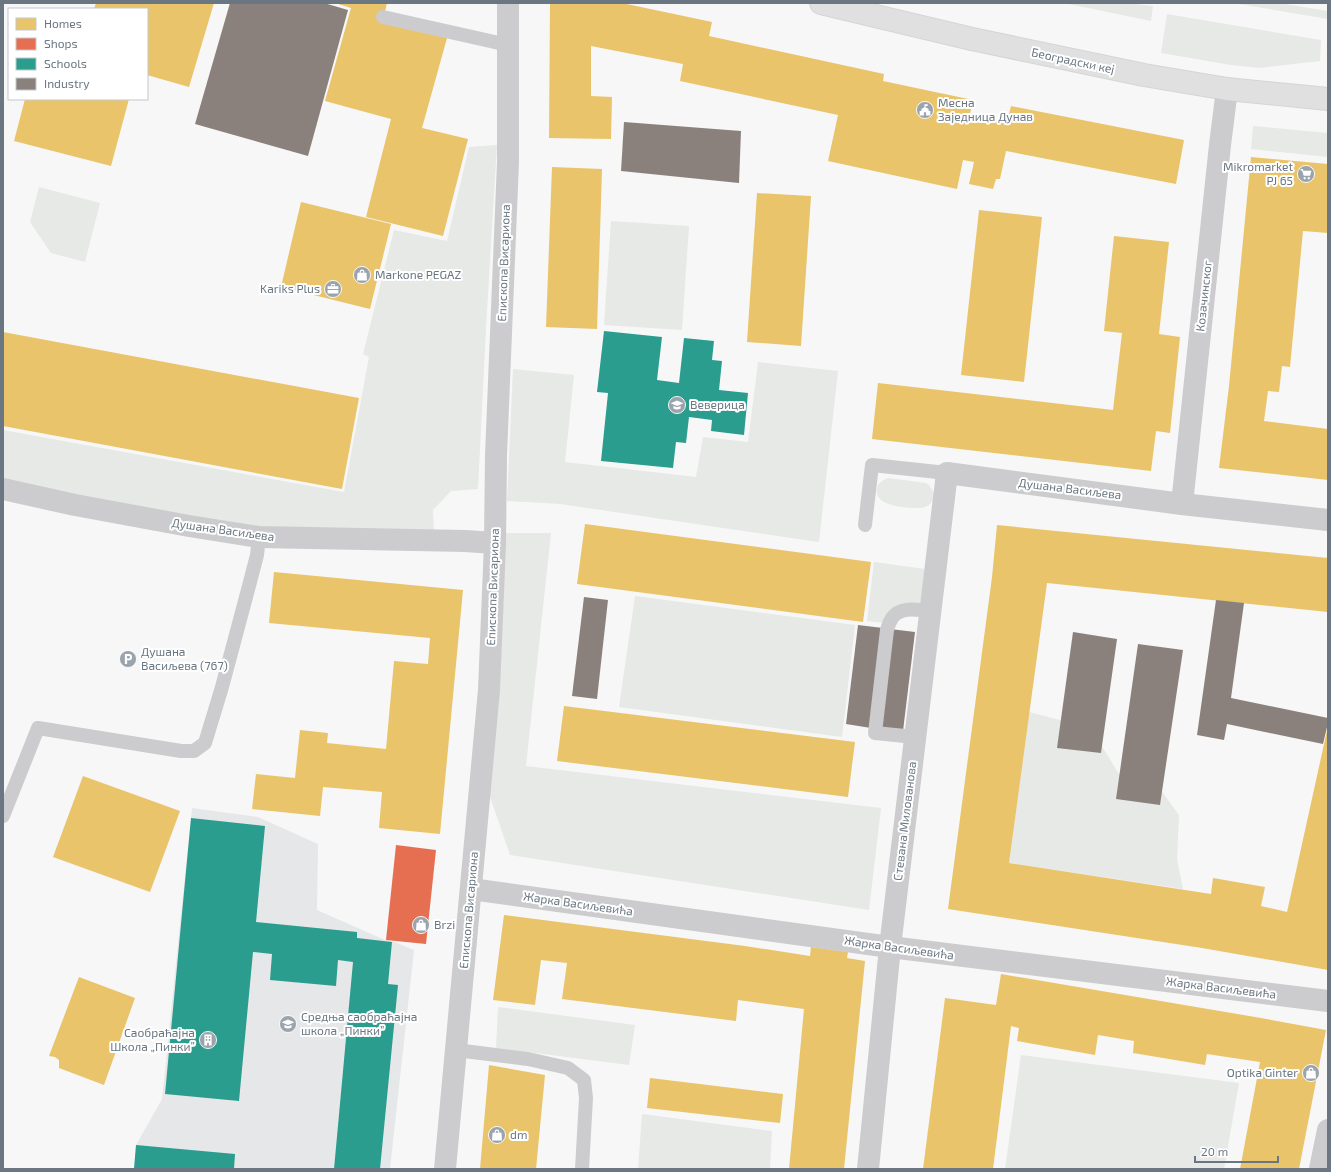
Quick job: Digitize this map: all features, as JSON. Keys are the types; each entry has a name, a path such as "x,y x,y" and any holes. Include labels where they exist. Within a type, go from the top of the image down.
{"main road":[{"name":"Београдски кеј","path":"821,3 1067,60 1144,75 1227,88 1328,99"}],"street":[{"name":"Епископа Висариона","path":"445,1169 489,690 495,543 496,455 508,162 508,3"},
{"name":"Козачинског","path":"1182,504 1227,88"},
{"name":"Душана Васиљева","path":"946,473 1182,504 1328,520"},
{"name":"Стевана Милованова","path":"868,1169 890,948 946,473"},
{"name":"Душана Васиљева","path":"3,489 75,505 259,537 495,543"},
{"name":"Жарка Васиљевића","path":"471,889 890,948 1328,1001"},
{"path":"1320,1169 1328,1130"}],"lane":[{"path":"383,18 508,45"},
{"name":"Душана Васиљева","path":"865,525 872,465 946,473"},
{"path":"3,816 38,728 181,751 194,751 205,743 224,680 257,555 259,537"},
{"path":"915,737 875,733 887,630 892,618 900,612 910,609 930,611"},
{"path":"456,1050 528,1059 568,1068 584,1080 586,1098 582,1169"}],"shaded area":[{"path":"1064,3 1126,3 1153,6 1151,21"},
{"path":"1234,3 1279,3 1328,11 1328,19"},
{"path":"1167,14 1321,40 1320,61 1260,68 1231,65 1161,53"},
{"path":"1253,126 1328,133 1328,157 1251,149"},
{"path":"497,145 478,489 451,491 433,510 434,531 257,529 3,482 3,430 344,492 369,357 363,354 394,230 447,241 469,147"},
{"path":"39,187 100,203 85,262 51,253 30,222"},
{"path":"611,221 689,226 682,330 604,325"},
{"path":"758,362 838,371 819,542 560,504 507,501 513,369 574,375 565,462 696,477 703,437 748,442"},
{"path":"888,478 926,483 934,493 932,501 927,506 922,508 901,507 886,503 877,495 877,488 881,482"},
{"path":"503,533 551,533 526,766 881,808 869,910 510,855 489,794"},
{"path":"874,562 925,569 920,607 884,623 867,621"},
{"path":"635,596 855,625 842,737 619,707"},
{"path":"1029,712 1090,727 1119,774 1160,789 1179,815 1177,859 1183,889 1009,863"},
{"name":"Средња саобраћајна школа „Пинки”","path":"192,808 258,817 318,844 317,910 385,940 392,941 414,950 390,1169 134,1169 136,1145 162,1099"},
{"path":"498,1007 635,1025 629,1065 496,1048"},
{"path":"1021,1055 1239,1083 1224,1169 1005,1169"},
{"path":"642,1114 772,1131 770,1169 638,1169"}],"building: Homes":[{"path":"96,3 214,3 189,87 148,75 148,8 94,8"},
{"path":"335,3 387,3 383,20 447,38 422,128 468,139 443,236 366,217 391,119 325,101 351,8"},
{"path":"550,3 622,3 712,22 709,36 884,74 883,81 973,100 970,114 1007,122 1011,106 1184,140 1176,184 1006,151 1000,179 996,179 993,189 969,184 974,162 963,160 957,189 828,161 838,115 680,81 683,64 591,46 591,96 612,97 611,139 549,138"},
{"path":"25,100 129,100 111,166 14,141"},
{"path":"1251,157 1328,164 1328,233 1303,231 1290,367 1282,366 1279,392 1268,391 1264,421 1328,429 1328,480 1219,468 1229,386"},
{"path":"552,167 602,169 597,329 546,327"},
{"path":"757,193 811,196 801,346 747,342"},
{"path":"301,202 391,224 370,309 281,287"},
{"path":"979,210 1042,217 1024,382 961,375"},
{"path":"1114,236 1169,242 1159,334 1180,337 1170,433 1156,431 1151,471 872,439 878,383 1113,410 1122,333 1104,331"},
{"path":"3,332 359,398 342,489 3,426"},
{"path":"585,524 871,562 863,622 577,584"},
{"path":"997,525 1328,558 1328,612 1047,583 1009,863 1211,894 1213,878 1265,887 1261,906 1287,912 1328,726 1328,970 1202,948 948,909 992,577"},
{"path":"274,572 463,590 440,834 379,828 382,792 323,787 320,816 252,809 256,774 295,778 300,730 328,733 327,743 386,749 394,661 428,664 430,638 269,623"},
{"path":"564,706 855,742 848,797 557,761"},
{"path":"83,776 180,811 150,892 53,857"},
{"path":"504,915 745,946 810,956 811,947 848,952 847,958 865,961 844,1169 789,1169 804,1009 738,1000 736,1021 562,999 567,963 541,960 535,1005 493,1000"},
{"path":"1001,974 1326,1030 1299,1169 1240,1169 1260,1062 1207,1054 1205,1065 1133,1053 1134,1041 1098,1035 1095,1055 1017,1041 1019,1028 1011,1026 993,1169 923,1169 945,998 996,1005"},
{"path":"79,977 135,998 104,1085 59,1068 59,1060 55,1057 49,1056"},
{"path":"489,1065 545,1075 536,1169 480,1169"},
{"path":"650,1078 783,1094 780,1123 647,1108"}],"building: Shops":[{"path":"396,845 436,850 426,944 386,940"}],"building: Schools":[{"name":"Веверица","path":"604,331 662,337 657,380 679,383 684,338 714,341 712,360 722,361 719,390 748,393 744,435 711,431 712,420 689,417 686,443 676,442 673,468 601,461 608,393 597,392"},
{"name":"Саобраћајна Школа „Пинки”","path":"191,818 265,826 256,922 357,932 357,938 392,942 388,984 398,985 380,1169 334,1169 353,962 338,960 336,986 270,980 272,954 253,952 239,1101 165,1094"},
{"path":"136,1145 235,1154 234,1169 134,1169"}],"building: Industry":[{"path":"230,3 324,3 348,10 308,156 195,124"},
{"path":"624,122 741,131 739,183 621,171"},
{"path":"584,597 608,600 597,699 572,696"},
{"path":"1216,600 1244,603 1231,698 1328,718 1323,744 1227,724 1224,740 1197,735"},
{"path":"858,625 883,628 871,728 846,724"},
{"path":"890,629 915,632 903,731 879,728"},
{"path":"1073,632 1117,639 1101,753 1057,748"},
{"path":"1138,644 1183,650 1160,805 1116,799"}],"place":[{"name":"Месна Заједница Дунав","path":"925,110"},
{"name":"Mikromarket PJ 65","path":"1306,174"},
{"name":"Markone PEGAZ","path":"362,275"},
{"name":"Kariks Plus","path":"333,289"},
{"name":"Веверица","path":"677,405"},
{"name":"Душана Васиљева (767)","path":"128,659"},
{"name":"Brzi","path":"421,925"},
{"name":"Средња саобраћајна школа „Пинки”","path":"288,1024"},
{"name":"Саобраћајна Школа „Пинки”","path":"208,1040"},
{"name":"Optika Ginter","path":"1311,1073"},
{"name":"dm","path":"497,1135"}]}
